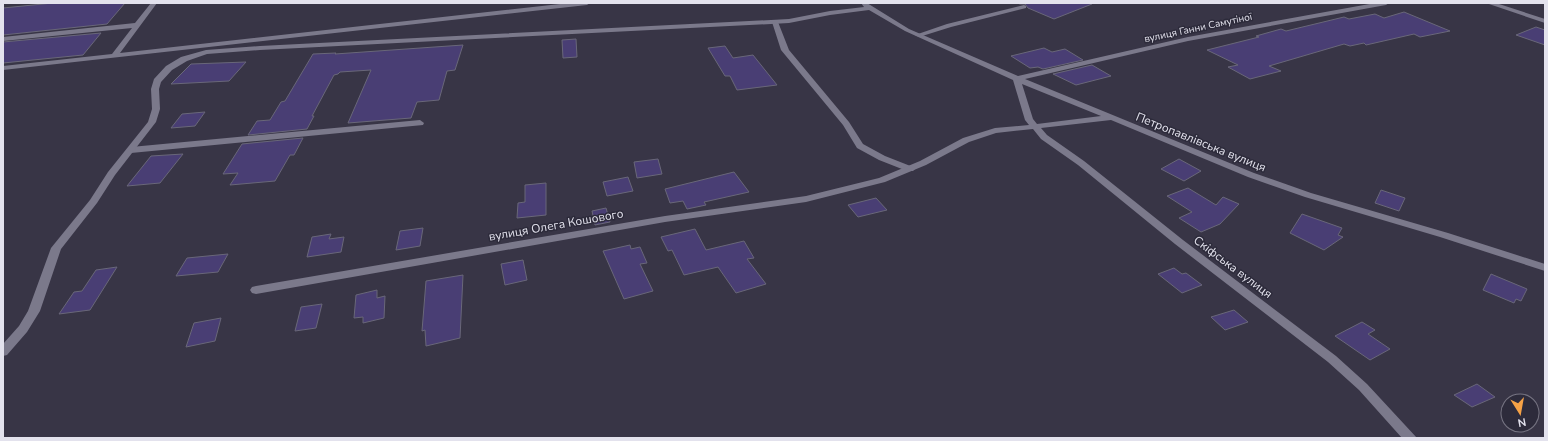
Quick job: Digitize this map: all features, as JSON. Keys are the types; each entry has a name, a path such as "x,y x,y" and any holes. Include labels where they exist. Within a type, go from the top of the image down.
{"street":[{"path":"114,56 154,3"},
{"path":"3,68 587,3"},
{"name":"вулиця Ганни Самутіної","path":"1016,79 1077,64 1229,31 1386,3"},
{"path":"1489,3 1545,21"},
{"path":"3,352 23,329 34,311 56,248 94,201 111,174 145,132 155,115 156,104 154,89 157,81 176,64 191,56 206,52 363,42 795,21 866,6"},
{"name":"Петропавлівська вулиця","path":"866,6 896,24 1016,79 1203,157 1276,184 1444,235 1545,268"},
{"path":"919,35 949,25 1024,7"},
{"path":"775,22 785,50 846,124 860,146 882,158 910,169"},
{"path":"3,39 137,25"},
{"path":"1016,79 1029,120 1033,126"},
{"name":"вулиця Олега Кошового","path":"256,290 657,220 786,202 861,186 910,169 979,135 1007,128 1110,118"},
{"path":"131,150 420,123"},
{"name":"Скіфська вулиця","path":"1033,126 1056,146 1081,163 1179,242 1341,366 1363,387 1410,438"}],"building":[{"path":"53,3 125,3 107,24 3,35 3,8"},
{"path":"1017,3 1092,4 1054,19 1028,8 1025,4"},
{"path":"1404,12 1450,31 1420,37 1414,34 1366,45 1364,43 1350,46 1344,44 1269,66 1281,71 1250,79 1228,67 1238,65 1207,50 1259,37 1256,36 1281,29 1286,31 1344,17 1349,19 1375,14 1384,18"},
{"path":"1536,27 1545,30 1545,45 1516,35"},
{"path":"101,33 83,55 3,63 3,42"},
{"path":"576,39 577,57 563,58 562,40"},
{"path":"463,45 455,70 447,71 439,100 417,102 411,118 348,123 371,70 340,72 334,75 312,116 314,116 307,129 248,135 257,121 270,120 281,102 285,101 313,54 336,53 335,54"},
{"path":"725,46 733,58 753,55 777,85 737,90 730,76 725,76 708,48"},
{"path":"1044,48 1052,52 1065,49 1083,60 1043,69 1038,67 1030,68 1011,56"},
{"path":"246,62 229,81 171,84 191,64"},
{"path":"1092,65 1111,76 1076,85 1053,74"},
{"path":"205,112 195,126 171,128 182,114"},
{"path":"303,138 294,155 290,155 275,181 230,185 238,173 223,174 242,144"},
{"path":"183,154 160,183 127,186 151,156"},
{"path":"658,159 662,174 637,178 634,162"},
{"path":"1179,159 1201,171 1184,181 1161,169"},
{"path":"734,172 749,192 704,202 706,205 687,209 683,201 670,203 665,189"},
{"path":"628,177 633,191 607,196 603,182"},
{"path":"546,183 546,215 517,218 518,203 525,202 525,185"},
{"path":"1188,188 1216,205 1223,197 1239,204 1220,224 1201,232 1179,218 1192,212 1167,196"},
{"path":"1381,190 1405,198 1399,211 1375,203"},
{"path":"876,198 887,210 858,217 848,205"},
{"path":"606,208 610,222 595,225 592,211"},
{"path":"1302,214 1342,228 1338,235 1343,237 1324,250 1290,233"},
{"path":"423,228 420,246 396,250 400,231"},
{"path":"695,229 706,250 744,241 754,258 747,259 766,284 736,293 718,267 684,275 672,250 668,251 661,237"},
{"path":"331,234 329,239 344,237 341,252 307,257 312,237"},
{"path":"630,245 631,249 640,247 647,263 640,264 653,291 624,299 603,251"},
{"path":"228,254 218,272 176,276 187,258"},
{"path":"523,260 527,280 505,285 501,264"},
{"path":"117,267 90,310 59,314 74,292 82,291 96,270"},
{"path":"1174,268 1182,274 1186,273 1202,285 1182,293 1158,274"},
{"path":"1491,274 1527,289 1521,301 1516,299 1514,303 1483,290"},
{"path":"463,275 460,338 426,346 425,330 422,331 426,281"},
{"path":"377,290 377,298 385,296 384,318 363,323 363,317 354,318 356,295"},
{"path":"322,304 316,328 295,331 301,307"},
{"path":"1234,310 1248,322 1225,330 1211,317"},
{"path":"221,318 215,341 186,347 194,323"},
{"path":"1362,322 1375,330 1368,334 1390,349 1370,360 1335,336"},
{"path":"1477,384 1495,397 1472,407 1454,395"}]}
